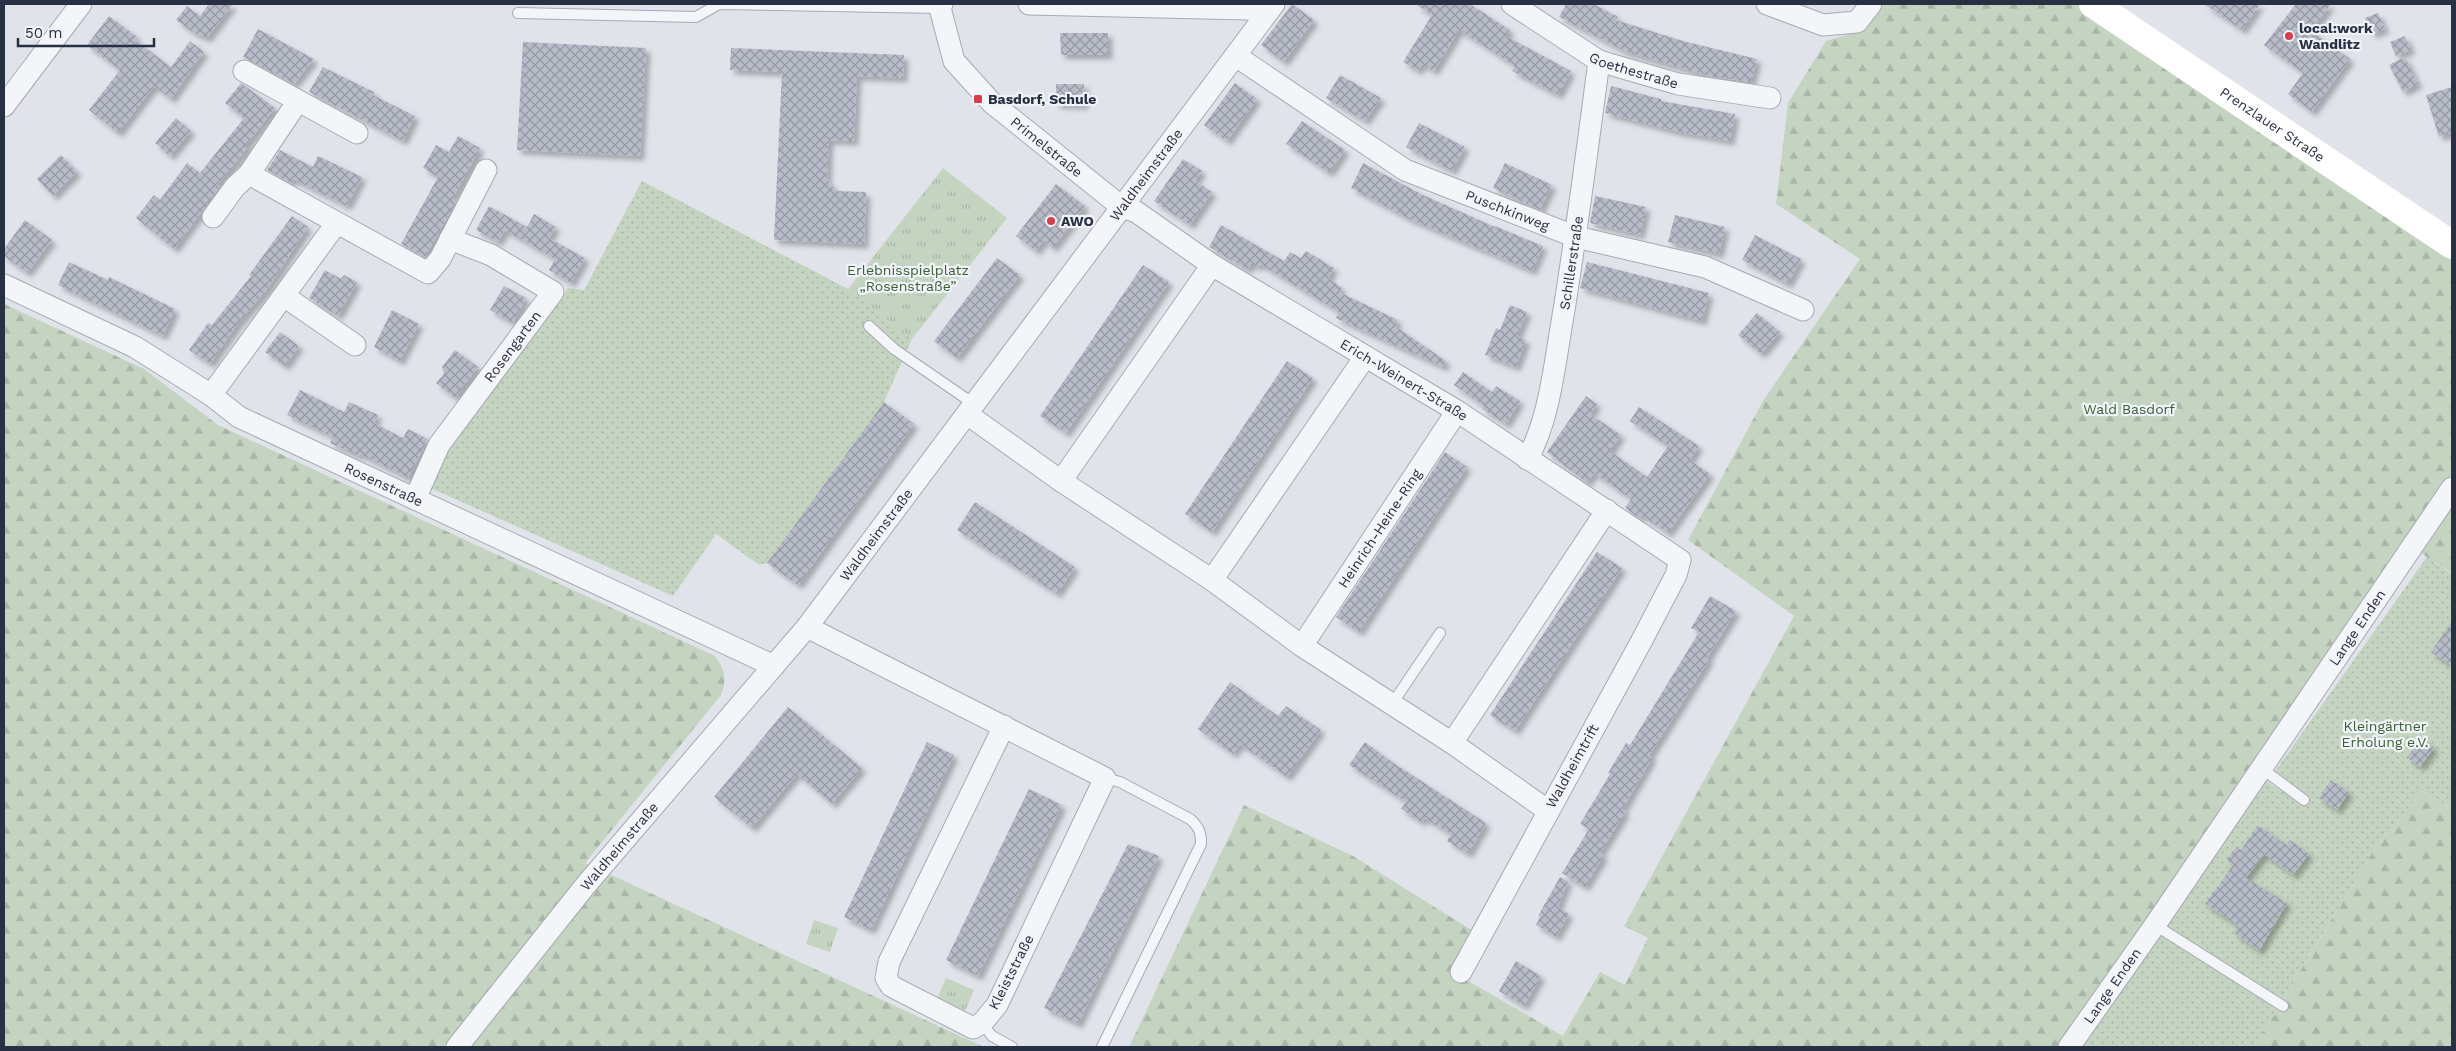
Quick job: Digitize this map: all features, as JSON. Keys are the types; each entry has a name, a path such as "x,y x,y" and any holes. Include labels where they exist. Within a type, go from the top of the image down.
{"main road":[{"name":"Prenzlauer Straße","path":"2096,5 2452,245"}],"street":[{"path":"4,106 81,4"},
{"path":"1029,4 1271,8"},
{"name":"Goethestraße","path":"1512,4 1599,62 1678,84 1770,98"},
{"path":"1773,5 1823,25 1857,22 1871,4"},
{"name":"Primelstraße","path":"941,6 954,61 976,87 992,103 1123,208"},
{"name":"Waldheimstraße","path":"457,1047 585,886 807,627 1123,208 1271,8"},
{"name":"Puschkinweg","path":"1236,56 1405,170 1576,237 1705,267 1803,310"},
{"name":"Schillerstraße","path":"1527,459 1537,442 1552,377 1576,237 1599,62"},
{"path":"244,71 357,132"},
{"path":"213,218 235,187 249,174 298,101"},
{"path":"249,174 428,274 440,259 486,170"},
{"name":"Erich-Weinert-Straße","path":"1123,208 1135,211 1212,264 1456,411 1680,560"},
{"path":"211,395 336,224"},
{"name":"Rosengarten","path":"415,499 439,445 553,292 491,255 450,239"},
{"path":"1061,481 1212,264"},
{"name":"Rosenstraße","path":"4,286 135,348 211,395 239,417 774,666"},
{"path":"284,296 355,345"},
{"path":"1212,580 1365,357"},
{"path":"970,409 1061,481 1212,580 1302,646 1452,743 1548,810"},
{"name":"Heinrich-Heine-Ring","path":"1302,646 1456,411"},
{"name":"Lange Enden","path":"2069,1047 2155,926 2452,488"},
{"path":"1452,743 1607,510"},
{"name":"Waldheimtrift","path":"1461,972 1641,642 1676,575 1680,560"},
{"path":"807,627 1105,778"},
{"name":"Kleiststraße","path":"1004,726 889,962 886,978 891,986 973,1028 982,1023 996,1005 1105,778"}],"lane":[{"path":"518,13 696,17 719,4 941,6"},
{"path":"869,326 894,349 970,409"},
{"path":"1392,704 1440,633"},
{"path":"2261,768 2304,800"},
{"path":"1102,1047 1201,844 1201,833 1190,819 1120,782 1105,778"},
{"path":"2155,926 2283,1006"},
{"path":"982,1023 992,1036 1012,1047"}],"green space":[{"name":"Wald Basdorf","path":"1881,4 2082,4 2452,255 2452,573 2410,546 2065,1047 1129,1047 1244,805 1353,856 1473,931 1453,972 1563,1036 1600,972 1625,985 1648,938 1624,926 1794,616 1688,540 1763,401 1860,259 1776,204 1788,103 1826,41 1863,30"},
{"name":"Erlebnisspielplatz „Rosenstraße”","path":"943,168 1007,218 912,339 848,289"},
{"path":"642,181 848,289 912,339 884,402 767,563 759,565 716,534 673,596 428,487 460,424 568,288 584,290"},
{"path":"4,304 144,369 218,425 715,656 724,675 721,695 585,863 984,1047 4,1047"},
{"name":"Kleingärtner Erholung e.V.","path":"2427,557 2452,574 2452,809 2422,791 2374,850 2254,1047 2065,1047 2253,773 2296,800 2268,781"},
{"path":"2422,791 2452,809 2452,1047 2254,1047 2374,850"},
{"path":"814,920 838,928 830,952 806,944"},
{"path":"946,978 974,990 965,1011 937,999"}],"building":[{"path":"209,4 233,4 207,38 194,33 176,20 187,6 200,16"},
{"path":"1292,4 1314,20 1284,62 1261,45"},
{"path":"1415,4 1470,4 1510,30 1506,36 1571,71 1558,95 1512,71 1515,66 1459,30 1434,71 1422,64 1418,71 1403,62 1432,15"},
{"path":"1566,4 1594,4 1618,17 1616,20 1683,41 1757,59 1751,82 1713,77 1626,52 1559,17"},
{"path":"2204,4 2260,4 2242,30"},
{"path":"2296,4 2331,4 2311,31 2350,59 2312,112 2288,94 2303,73 2264,45"},
{"path":"2378,13 2385,29 2372,34 2365,18"},
{"path":"109,16 137,37 135,40 171,67 190,41 204,52 171,99 154,86 118,133 89,110 120,70 87,45"},
{"path":"258,29 314,59 294,84 243,57"},
{"path":"1060,33 1108,33 1108,55 1061,55"},
{"path":"2405,36 2411,50 2396,56 2390,42"},
{"path":"523,42 646,48 640,156 517,150"},
{"path":"731,48 904,55 903,78 857,76 854,141 829,140 827,179 836,191 866,192 864,244 774,240 782,72 730,70"},
{"path":"2405,57 2418,84 2403,92 2389,65"},
{"path":"323,67 374,92 373,95 415,116 403,141 309,92"},
{"path":"1340,75 1381,98 1365,121 1326,98"},
{"path":"241,83 275,108 246,145 248,147 217,185 220,187 174,249 136,218 154,195 160,200 187,163 200,173 244,118 225,103"},
{"path":"1235,83 1257,99 1227,141 1204,125"},
{"path":"1056,84 1084,84 1084,105 1056,104"},
{"path":"1611,86 1661,99 1661,101 1735,114 1730,141 1679,132 1605,113"},
{"path":"2452,87 2452,132 2439,137 2426,95"},
{"path":"176,118 191,131 170,156 155,143"},
{"path":"1302,121 1345,150 1329,173 1286,144"},
{"path":"1419,123 1465,147 1452,171 1406,147"},
{"path":"458,136 480,148 453,198 457,200 425,257 401,244 438,177 423,168 436,145 449,152"},
{"path":"280,150 313,167 318,156 362,177 347,206 293,179 291,183 267,170"},
{"path":"61,155 77,172 53,196 37,179"},
{"path":"1183,159 1202,171 1195,181 1212,192 1190,225 1154,201"},
{"path":"1363,163 1421,194 1543,246 1532,271 1409,219 1351,188"},
{"path":"1505,163 1552,185 1540,210 1493,188"},
{"name":"AWO","path":"1056,184 1085,206 1053,248 1044,240 1036,251 1016,236"},
{"path":"1595,196 1646,207 1640,235 1590,223"},
{"path":"489,206 527,227 534,214 556,227 549,238 585,258 571,283 549,270 555,259 505,230 498,242 476,230"},
{"path":"1675,215 1725,227 1719,254 1668,242"},
{"path":"292,216 308,227 268,288 238,323 210,364 189,350 208,323 212,325 251,276 249,275"},
{"path":"25,220 52,240 27,273 4,256 4,249"},
{"path":"1221,225 1284,261 1290,252 1301,258 1306,251 1334,268 1328,278 1342,288 1339,292 1398,320 1395,326 1446,361 1443,367 1336,318 1339,312 1260,264 1258,267 1251,263 1248,270 1209,247"},
{"path":"1755,235 1801,259 1788,284 1742,260"},
{"path":"997,258 1020,275 957,358 934,341"},
{"path":"69,262 108,280 109,277 175,309 163,336 58,285"},
{"path":"1587,262 1709,293 1702,321 1580,288"},
{"path":"1143,265 1169,282 1066,433 1040,416"},
{"path":"325,270 341,279 344,275 357,282 338,316 309,298"},
{"path":"504,286 526,298 513,323 490,310"},
{"path":"1510,305 1527,312 1517,336 1526,340 1516,367 1485,355 1496,328 1500,330"},
{"path":"392,310 419,324 400,361 374,347"},
{"path":"1757,313 1780,332 1761,354 1738,335"},
{"path":"280,332 299,346 285,366 265,352"},
{"path":"455,350 478,367 455,398 436,383 444,374 442,367"},
{"path":"1287,361 1313,378 1212,532 1185,514"},
{"path":"1463,372 1492,392 1496,386 1520,401 1506,424 1482,409 1484,406 1454,385"},
{"path":"300,390 344,412 349,402 378,415 374,423 403,438 408,429 428,439 408,478 360,454 359,456 330,443 333,437 287,415"},
{"path":"1586,396 1597,404 1590,414 1621,435 1610,451 1647,477 1668,446 1630,421 1639,407 1699,446 1690,460 1710,474 1668,533 1641,515 1639,518 1625,508 1631,499 1594,473 1587,483 1547,452"},
{"path":"884,402 914,424 798,585 767,563"},
{"path":"1445,452 1467,467 1359,632 1336,617"},
{"path":"975,502 1075,567 1057,594 957,530"},
{"path":"1597,552 1622,568 1515,731 1490,715"},
{"path":"1710,596 1736,611 1707,658 1709,660 1649,756 1652,758 1622,810 1626,811 1600,853 1604,855 1585,887 1562,873 1589,829 1580,824 1626,743 1630,745 1699,632 1691,628"},
{"path":"2452,621 2452,666 2431,652"},
{"path":"1230,682 1278,716 1286,706 1321,730 1287,777 1240,744 1233,754 1198,729"},
{"path":"788,707 862,768 832,804 797,774 752,828 714,797"},
{"path":"2421,738 2434,748 2420,767 2407,757"},
{"path":"927,742 954,755 871,930 844,917"},
{"path":"1365,742 1392,762 1486,823 1468,854 1447,841 1451,834 1424,818 1421,822 1401,809 1406,802 1349,765"},
{"path":"2331,780 2349,792 2337,810 2319,798"},
{"path":"1029,789 1062,805 978,976 946,960"},
{"path":"2258,825 2286,845 2290,840 2309,854 2293,875 2264,854 2246,878 2287,903 2259,951 2234,933 2239,926 2205,904 2233,865 2227,860 2236,847 2241,850"},
{"path":"1128,844 1159,856 1078,1024 1044,1008"},
{"path":"1560,877 1568,881 1558,907 1569,914 1556,937 1536,925 1540,917 1538,916"},
{"path":"1516,961 1541,976 1524,1006 1499,991"}],"place":[{"name":"local:work Wandlitz","path":"2289,36"},
{"name":"Basdorf, Schule","path":"978,99"},
{"name":"AWO","path":"1051,221"}]}
